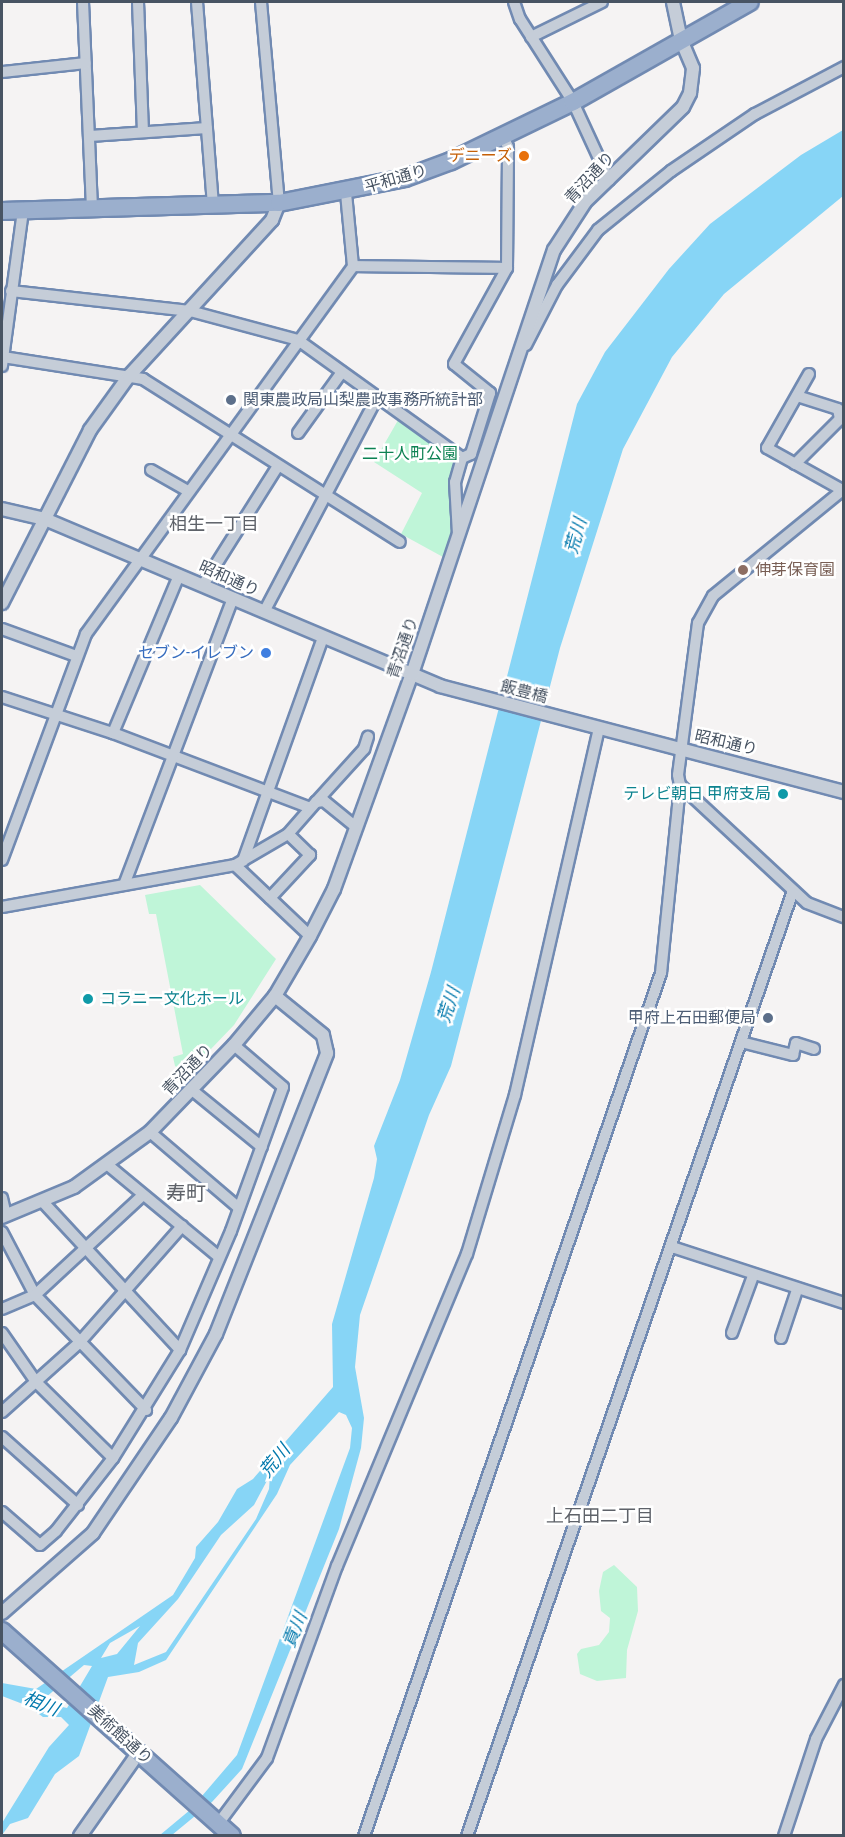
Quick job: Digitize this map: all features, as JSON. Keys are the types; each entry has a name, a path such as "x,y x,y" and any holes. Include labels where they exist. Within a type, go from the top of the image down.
{"highway":[{"name":"平和通り","path":"2,211 279,204 346,193 405,178 503,136 573,102 750,2"},
{"name":"美術館通り","path":"7,1635 225,1830"}],"street":[{"path":"83,2 92,208"},
{"path":"138,2 143,132"},
{"path":"197,2 213,206"},
{"path":"2,603 90,430 129,376 272,220 279,204 261,2"},
{"path":"514,2 531,37 573,102 609,180"},
{"path":"531,37 602,2"},
{"name":"青沼通り","path":"4,1217 43,1202 109,1166 150,1132 234,1046 274,996 310,936 334,889 412,674 554,250 585,202 683,107 690,93 693,68 681,40 673,2"},
{"path":"2,72 86,63"},
{"path":"518,363 557,285 598,230 671,171 755,114 843,67"},
{"path":"90,136 207,128"},
{"path":"458,538 455,482 462,458 471,454 490,393 454,364 507,268 508,147 503,136"},
{"path":"2,860 76,656 97,615 353,266 346,193"},
{"path":"23,211 2,361 143,379 400,542"},
{"path":"353,266 507,268"},
{"path":"11,291 190,312 298,340 462,458"},
{"path":"298,433 342,372"},
{"path":"364,1836 661,973 698,623 713,596 843,490 767,448 809,374"},
{"path":"795,464 840,419 838,409 797,396"},
{"path":"264,612 377,398"},
{"path":"203,585 278,466"},
{"path":"151,470 188,491"},
{"name":"昭和通り","path":"2,509 45,519 440,686"},
{"path":"113,733 179,575"},
{"path":"124,885 175,758 232,598"},
{"path":"2,629 76,656"},
{"path":"239,863 323,637"},
{"name":"飯豊橋","path":"440,686 599,729"},
{"path":"2,697 113,733 265,792 313,805 324,801 356,826"},
{"path":"225,1830 267,1758 336,1566 467,1254 515,1095 599,729"},
{"name":"昭和通り","path":"599,729 843,792"},
{"path":"2,907 239,863 288,834 364,749 368,737"},
{"path":"680,785 807,903 843,917"},
{"path":"270,898 310,855 288,834"},
{"path":"239,863 270,898 310,936"},
{"path":"467,1836 793,891"},
{"path":"2,1613 93,1533 171,1418 216,1334 327,1053 323,1035 274,996"},
{"path":"741,1042 793,1055 796,1043 814,1049"},
{"path":"2,1512 40,1545 78,1505 113,1458 146,1410 180,1350 239,1208 283,1087 234,1046"},
{"path":"192,1090 262,1147"},
{"path":"150,1132 239,1208"},
{"path":"109,1166 219,1257"},
{"path":"2,1309 34,1295 143,1195"},
{"path":"2,1198 4,1217"},
{"path":"43,1202 180,1350"},
{"path":"2,1412 79,1342 182,1227"},
{"path":"2,1232 34,1295 146,1410"},
{"path":"672,1247 753,1276 843,1303"},
{"path":"732,1333 753,1276"},
{"path":"781,1338 796,1290"},
{"path":"2,1333 36,1382 113,1458"},
{"path":"2,1437 78,1505"},
{"path":"784,1836 816,1739 843,1685"},
{"path":"80,1836 135,1749"}],"green space":[{"name":"二十人町公園","path":"401,415 462,458 454,528 443,557 401,534 422,493 374,462"},
{"path":"200,885 276,959 234,1025 187,1074 175,1066 173,1057 183,1054 156,914 149,914 145,895"},
{"path":"614,1565 637,1587 638,1611 627,1650 626,1678 597,1681 580,1674 577,1654 581,1649 599,1645 609,1632 610,1618 601,1611 599,1591 603,1572"}],"water":[{"path":"843,130 843,196 724,294 672,357 623,449 560,648 451,1066 429,1115 360,1315 355,1367 364,1418 361,1448 339,1529 242,1769 212,1802 172,1835 160,1835 190,1810 237,1755 350,1448 352,1428 346,1415 339,1412 290,1465 277,1494 166,1660 139,1672 108,1677 79,1756 55,1774 28,1818 10,1824 2,1835 2,1823 49,1747 69,1725 61,1717 43,1717 28,1706 2,1696 2,1683 36,1689 173,1595 195,1558 196,1547 218,1522 237,1489 253,1479 333,1387 332,1324 374,1178 377,1159 374,1146 400,1080 431,972 577,404 605,352 669,269 710,224 801,155","holes":["270,1475 269,1489 256,1519 166,1652 134,1665 138,1643 178,1599 221,1535 254,1505","140,1626 117,1654 101,1658 110,1643","84,1665 92,1666 67,1708 54,1705 45,1698"]}],"place":[{"name":"デニーズ","path":"524,156"},
{"name":"関東農政局山梨農政事務所統計部","path":"231,400"},
{"name":"伸芽保育園","path":"743,570"},
{"name":"セブン-イレブン","path":"266,653"},
{"name":"テレビ朝日 甲府支局","path":"783,794"},
{"name":"コラニー文化ホール","path":"88,999"},
{"name":"甲府上石田郵便局","path":"768,1018"}],"district":[{"name":"相生一丁目","path":"214,524"},
{"name":"寿町","path":"186,1193"},
{"name":"上石田二丁目","path":"600,1516"}],"water label":[{"name":"荒川","path":"576,536"},
{"name":"荒川","path":"449,1005"},
{"name":"荒川","path":"275,1461"},
{"name":"貢川","path":"295,1630"},
{"name":"相川","path":"41,1704"}]}
